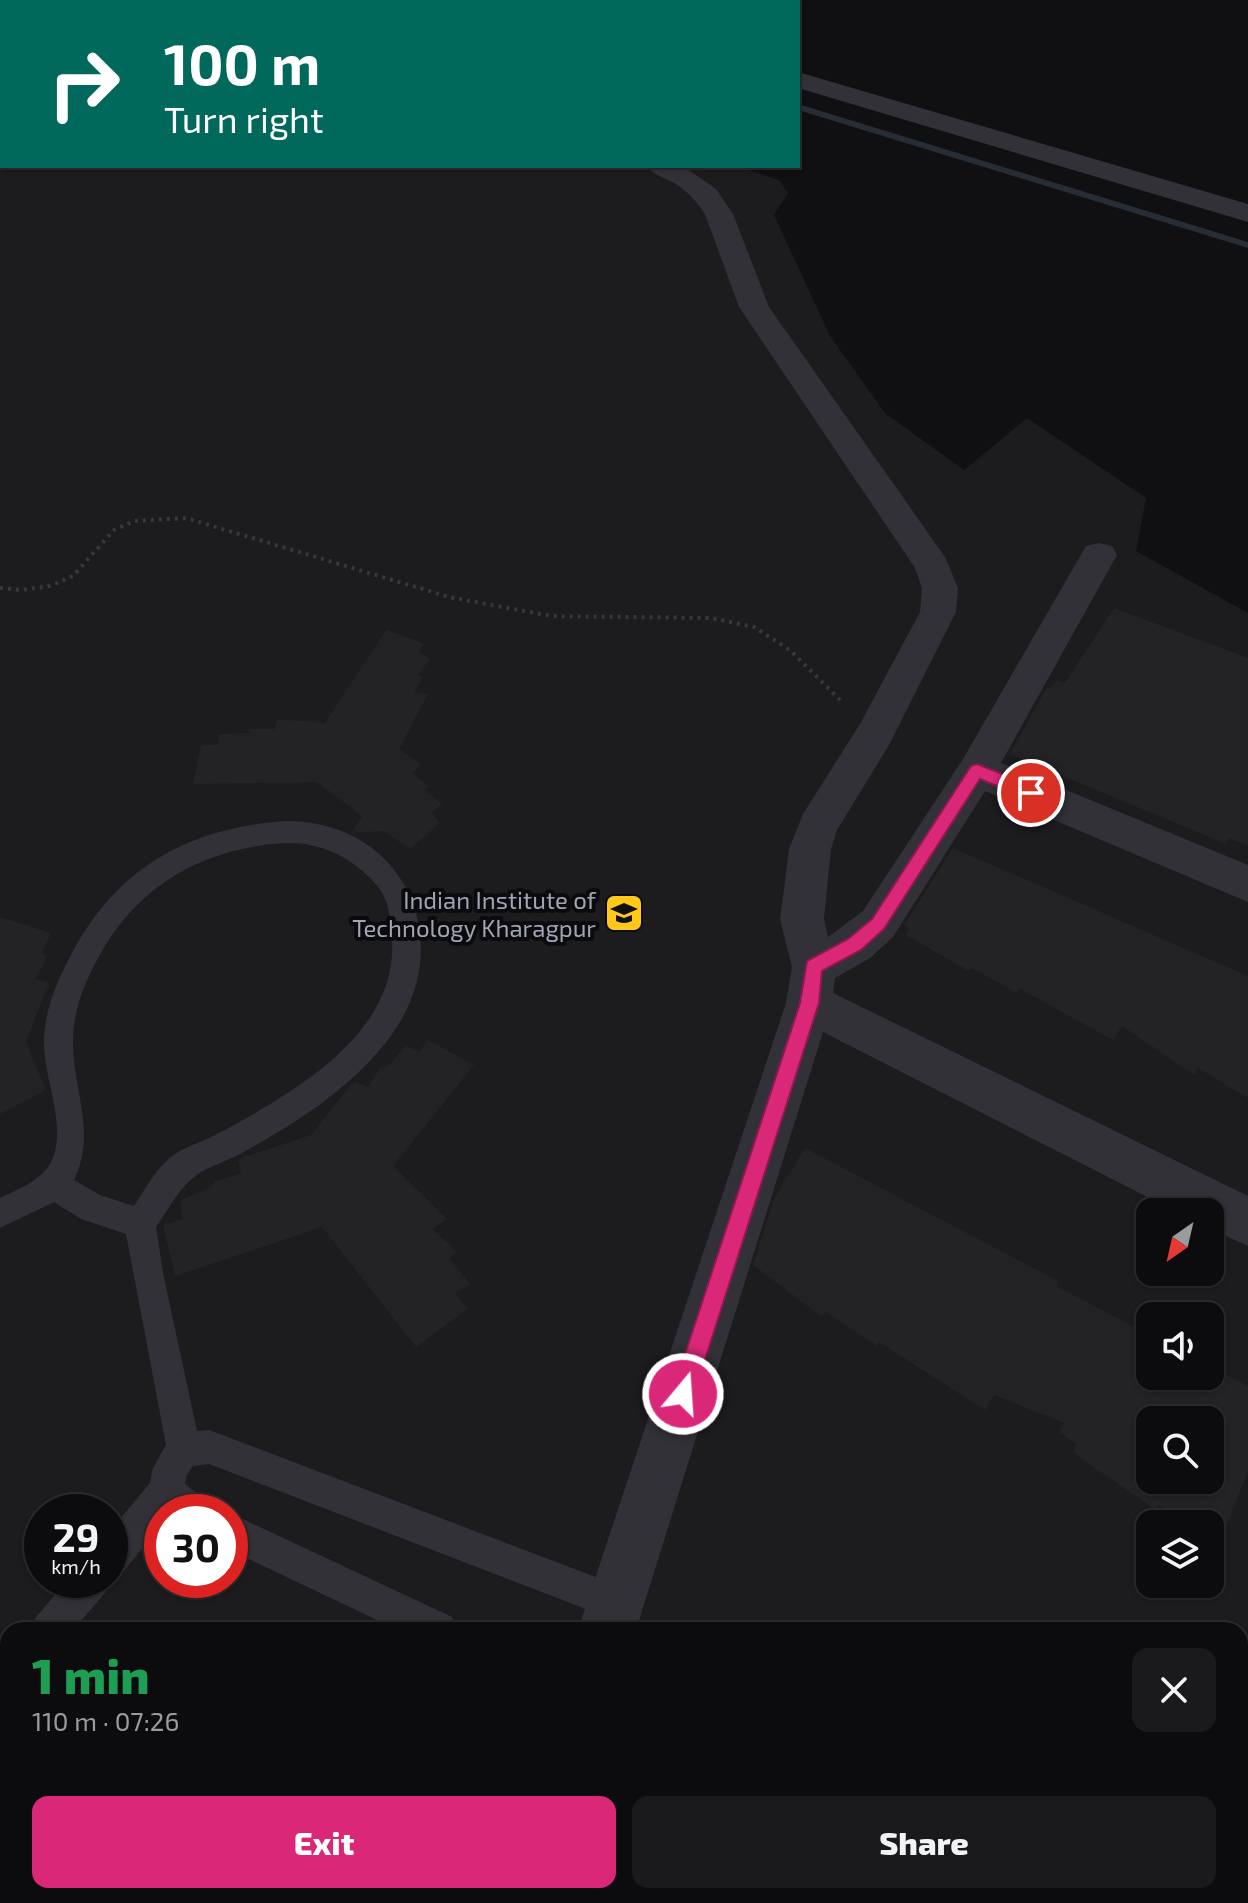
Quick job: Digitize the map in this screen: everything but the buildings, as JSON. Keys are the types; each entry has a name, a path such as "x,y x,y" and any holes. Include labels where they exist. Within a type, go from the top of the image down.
{"street":[{"path":"800,81 1248,213"},
{"path":"612,1616 812,985 802,919 810,849 818,826 875,734 938,612 940,588 932,566 754,307 719,214 706,195 685,178 665,168"},
{"path":"812,985 878,924 977,770 1099,555"},
{"path":"977,770 1248,884"},
{"path":"812,985 1248,1222"}],"lane":[{"path":"0,1213 54,1185 66,1166 71,1141 70,1113 57,1058 59,1026 69,988 93,937 110,912 137,885 172,860 204,845 300,829 340,842 391,878 405,917 406,967 392,1007 365,1048 327,1082 231,1144 180,1169 140,1223 147,1273 184,1450"},
{"path":"54,1185 92,1208 140,1223"},
{"path":"177,1494 170,1468 184,1450 209,1447 612,1616"},
{"path":"128,1544 144,1530"},
{"path":"248,1540 422,1622"},
{"path":"56,1622 77,1598"}],"path":[{"path":"0,588 21,590 50,586 73,576 114,530 134,521 186,518 449,597 551,616 711,618 754,627 791,651 875,734"}],"shaded area":[{"name":"Indian Institute of Technology Kharagpur","path":"0,168 742,168 779,180 788,193 774,215 830,336 885,413 964,470 1027,418 1146,498 1136,551 1248,613 1248,1622 0,1622"}],"waterway":[{"path":"800,108 1248,245"}],"place":[{"name":"Indian Institute of Technology Kharagpur","path":"624,913"}],"route":[{"path":"683,1394 809,1003 814,967 854,945 878,924 977,770 1031,793"}]}
